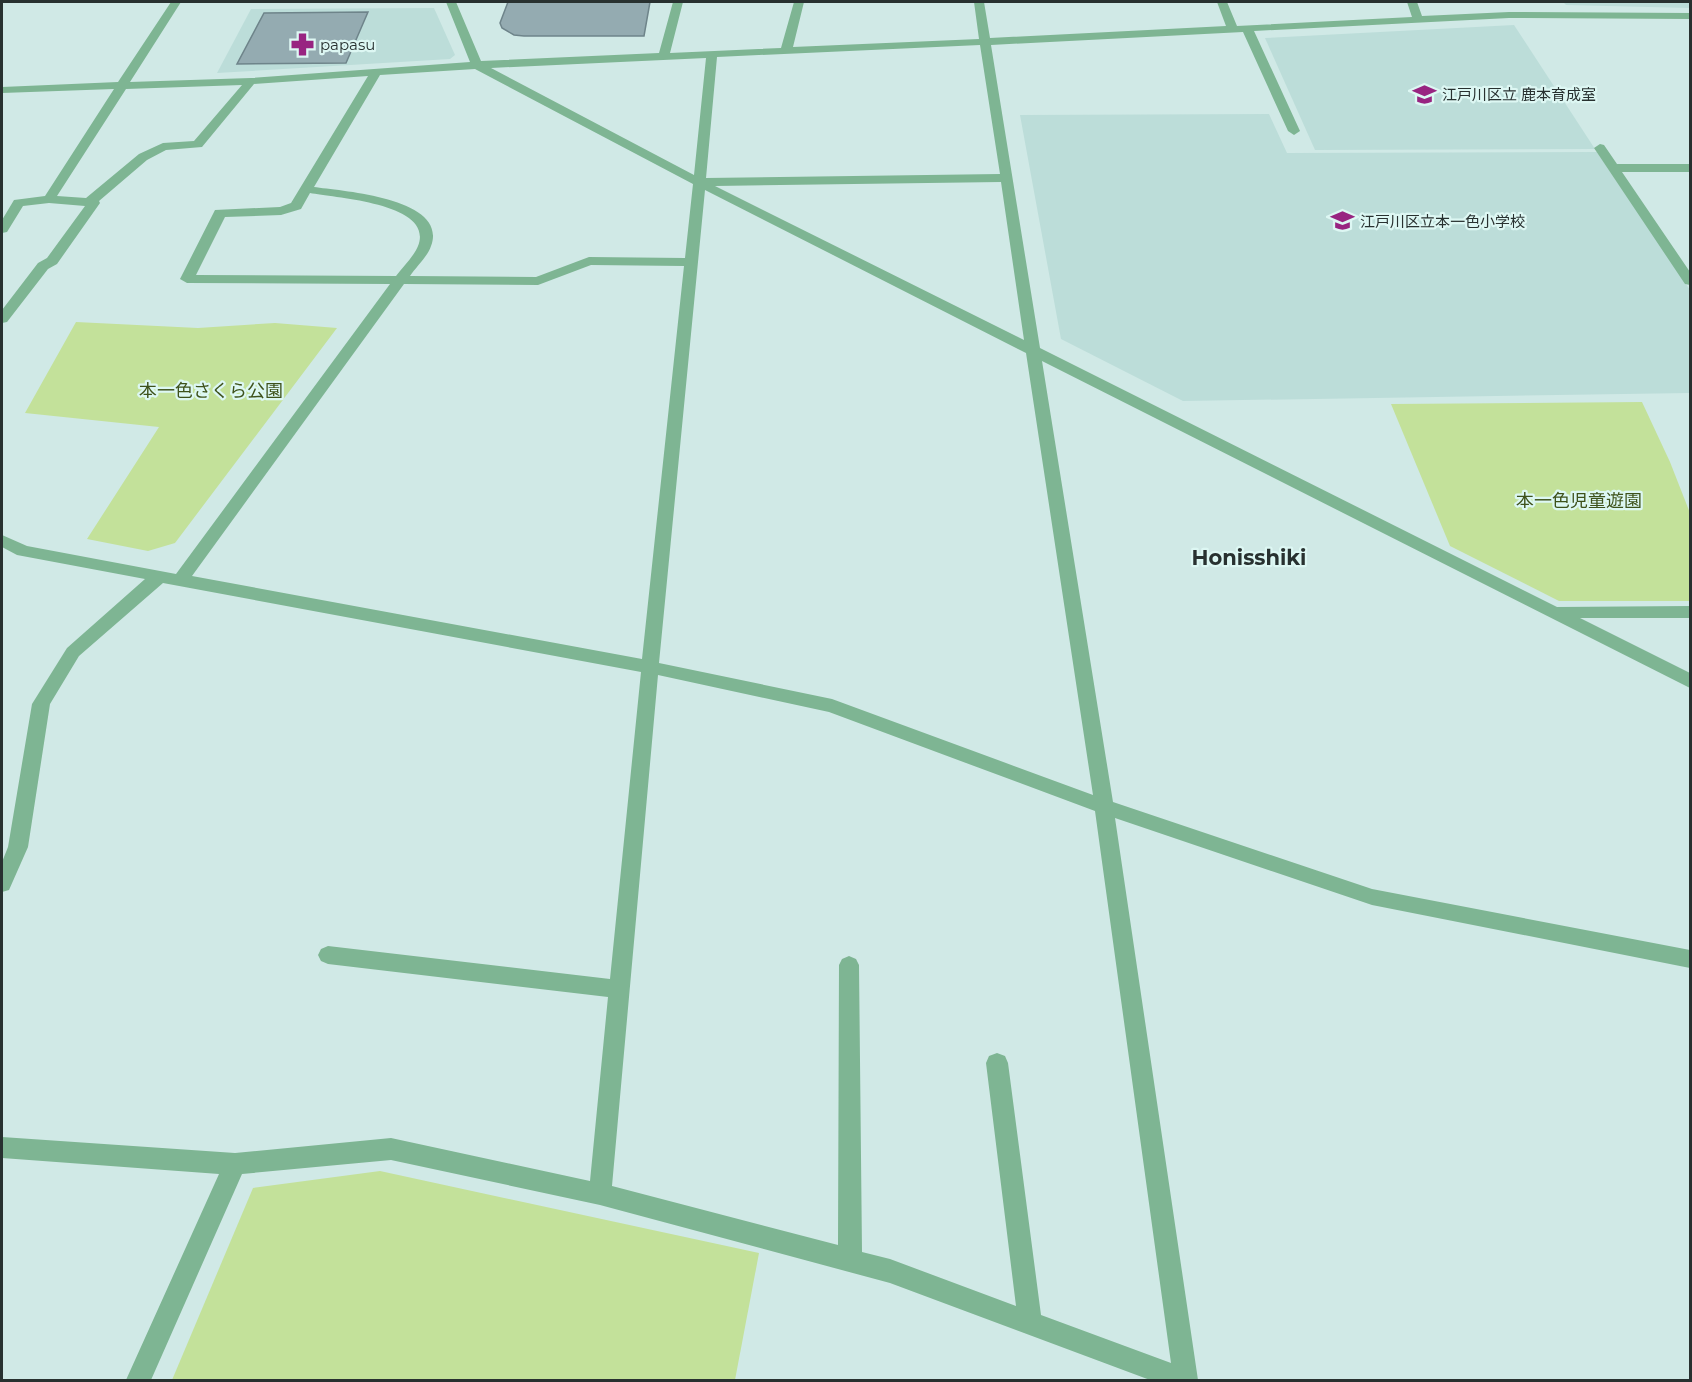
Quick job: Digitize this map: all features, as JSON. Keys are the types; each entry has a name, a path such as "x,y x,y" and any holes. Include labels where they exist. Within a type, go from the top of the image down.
{"street":[{"path":"49,199 176,2"},
{"path":"664,56 678,2"},
{"path":"786,51 799,2"},
{"path":"2,1146 235,1164 391,1149 600,1194 890,1271 1184,1380 1104,807 1007,178 983,42 979,2"},
{"path":"1222,2 1232,28"},
{"path":"1412,2 1418,19"},
{"path":"1555,2 1566,15"},
{"path":"454,3 477,65 698,182 1690,681"},
{"path":"2,90 251,81 477,65 1509,15 1690,16"},
{"path":"1246,27 1294,131"},
{"path":"600,1194 712,54"},
{"path":"377,71 296,206 281,211 220,213 187,279 538,281 589,261 690,262"},
{"path":"88,203 143,157 164,147 198,144 251,81"},
{"path":"1600,148 1616,168 1690,281"},
{"path":"1616,168 1690,168"},
{"path":"698,182 1007,178"},
{"path":"181,579 425,246 426,232 414,213 380,203 306,189"},
{"path":"2,228 19,203 49,199 94,203 52,261 43,266 2,319"},
{"path":"2,540 23,551 650,668 832,706 1104,807 1372,897 1690,959"},
{"path":"2,884 18,847 41,704 73,652 161,575"},
{"path":"1555,612 1690,612"},
{"path":"328,955 620,989"},
{"path":"849,965 850,1261"},
{"path":"997,1063 1030,1323"},
{"path":"138,1380 235,1164"}],"shaded area":[{"path":"1563,2 1690,2 1690,8 1566,5"},
{"path":"434,8 455,55 450,59 217,73 251,9"},
{"name":"江戸川区立 鹿本育成室","path":"1514,25 1595,149 1315,150 1265,38"},
{"name":"江戸川区立本一色小学校","path":"1269,114 1287,153 1597,152 1690,290 1690,393 1183,401 1061,339 1020,115"}],"green space":[{"name":"本一色さくら公園","path":"76,322 198,328 275,323 337,328 175,543 148,551 87,539 159,427 25,413"},
{"name":"本一色児童遊園","path":"1642,402 1670,462 1690,513 1690,601 1559,601 1450,546 1391,404"},
{"path":"380,1171 759,1253 735,1380 172,1380 253,1188"}],"building":[{"path":"508,2 650,2 644,36 524,36 514,35 502,28 500,23"},
{"path":"368,12 346,63 237,64 264,13"}],"place":[{"name":"papasu","path":"302,44"},
{"name":"江戸川区立 鹿本育成室","path":"1424,94"},
{"name":"江戸川区立本一色小学校","path":"1342,221"}],"district":[{"name":"Honisshiki","path":"1249,557"}]}
